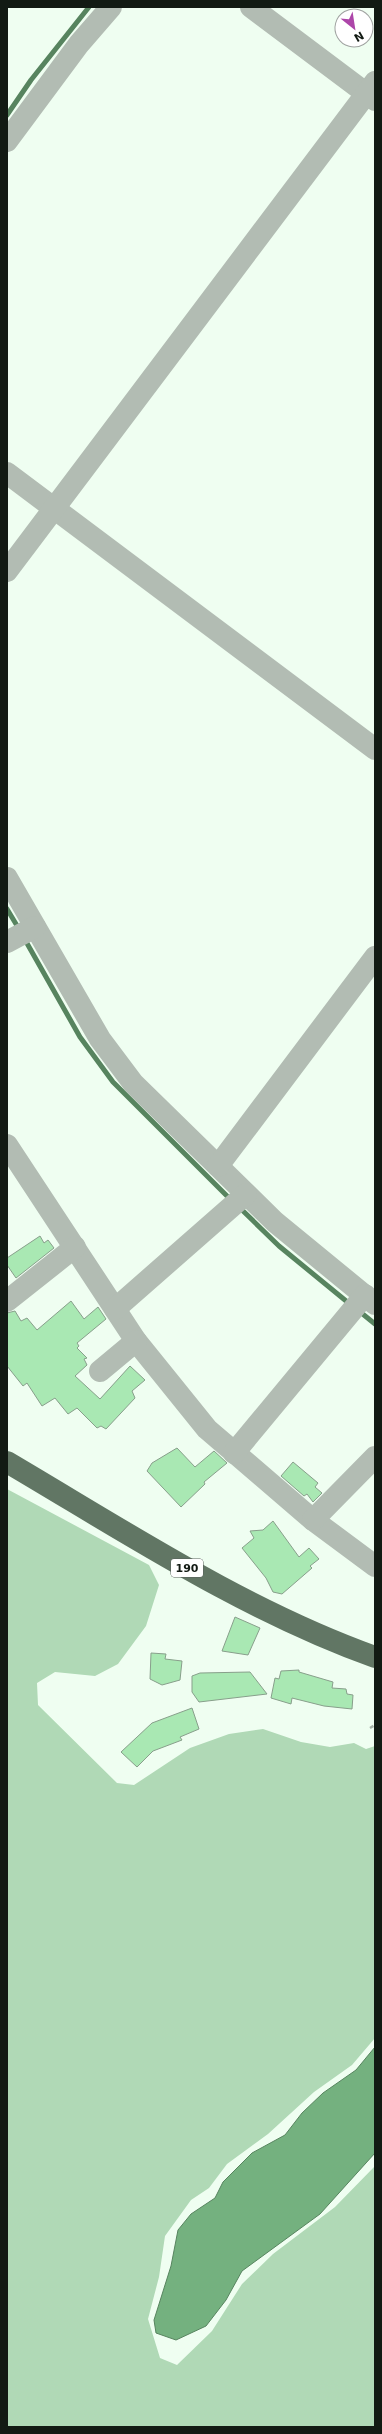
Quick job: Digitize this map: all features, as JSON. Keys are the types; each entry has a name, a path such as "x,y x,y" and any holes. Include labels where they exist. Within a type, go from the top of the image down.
{"highway":[{"name":"190","path":"7,1462 201,1577 292,1623 375,1657"}],"street":[{"path":"7,141 75,49 111,7"},
{"path":"7,571 372,92 251,7"},
{"path":"7,473 375,749"},
{"path":"7,878 100,1039 128,1077 246,1194 304,1248 370,1300 234,1453"},
{"path":"7,942 35,928"},
{"path":"218,1166 375,957"},
{"path":"7,1145 136,1341 207,1429 313,1520 375,1566"},
{"path":"116,1309 246,1194"},
{"path":"7,1301 75,1247"},
{"path":"100,1371 136,1341"},
{"path":"313,1520 375,1457"}],"path":[{"path":"370,1728 375,1725"}],"shaded area":[{"path":"7,1489 149,1565 159,1585 146,1626 118,1664 95,1676 55,1672 37,1683 38,1705 117,1783 134,1785 190,1748 229,1734 263,1729 301,1742 330,1747 354,1743 366,1749 375,1746 375,2038 352,2065 314,2092 268,2134 227,2164 209,2188 191,2200 165,2236 159,2277 148,2319 160,2358 177,2365 212,2331 242,2284 273,2254 335,2207 375,2166 375,2427 7,2427"},
{"path":"375,2047 375,2153 320,2214 242,2271 226,2300 206,2326 176,2340 156,2333 154,2320 171,2266 178,2230 191,2214 215,2198 223,2182 252,2153 285,2135 302,2113 323,2093 356,2070"}],"building":[{"path":"40,1236 44,1243 48,1240 54,1248 16,1278 7,1265 7,1258"},
{"path":"71,1301 84,1319 98,1307 106,1319 77,1343 79,1346 77,1348 87,1358 84,1359 87,1365 75,1376 100,1399 130,1366 145,1380 132,1391 135,1398 106,1429 101,1426 97,1428 77,1408 68,1414 55,1398 42,1406 27,1383 23,1386 7,1366 7,1313 15,1311 21,1321 27,1318 37,1330"},
{"path":"177,1448 195,1467 214,1451 227,1463 204,1482 205,1484 181,1507 147,1471 152,1463"},
{"path":"293,1462 318,1483 315,1487 322,1493 313,1502 307,1494 304,1496 281,1476"},
{"path":"273,1521 299,1557 309,1548 319,1559 310,1566 312,1568 282,1594 273,1592 266,1578 242,1548 254,1538 250,1531 263,1530"},
{"path":"235,1617 260,1628 248,1655 222,1651"},
{"path":"151,1653 166,1654 165,1659 182,1661 180,1680 162,1685 150,1679"},
{"path":"299,1670 299,1672 333,1682 332,1688 346,1689 347,1694 353,1695 352,1709 324,1706 292,1698 291,1704 271,1698 275,1678 279,1679 281,1671"},
{"path":"250,1672 267,1694 199,1702 192,1692 192,1676 200,1673"},
{"path":"192,1708 199,1729 180,1737 182,1740 153,1751 137,1767 121,1752 152,1723"}],"waterway":[{"path":"7,115 31,80 89,7"},
{"path":"7,909 19,929"},
{"path":"24,938 80,1037 113,1082 232,1201"},
{"path":"240,1208 279,1246 351,1305"},
{"path":"359,1311 375,1324"}]}
